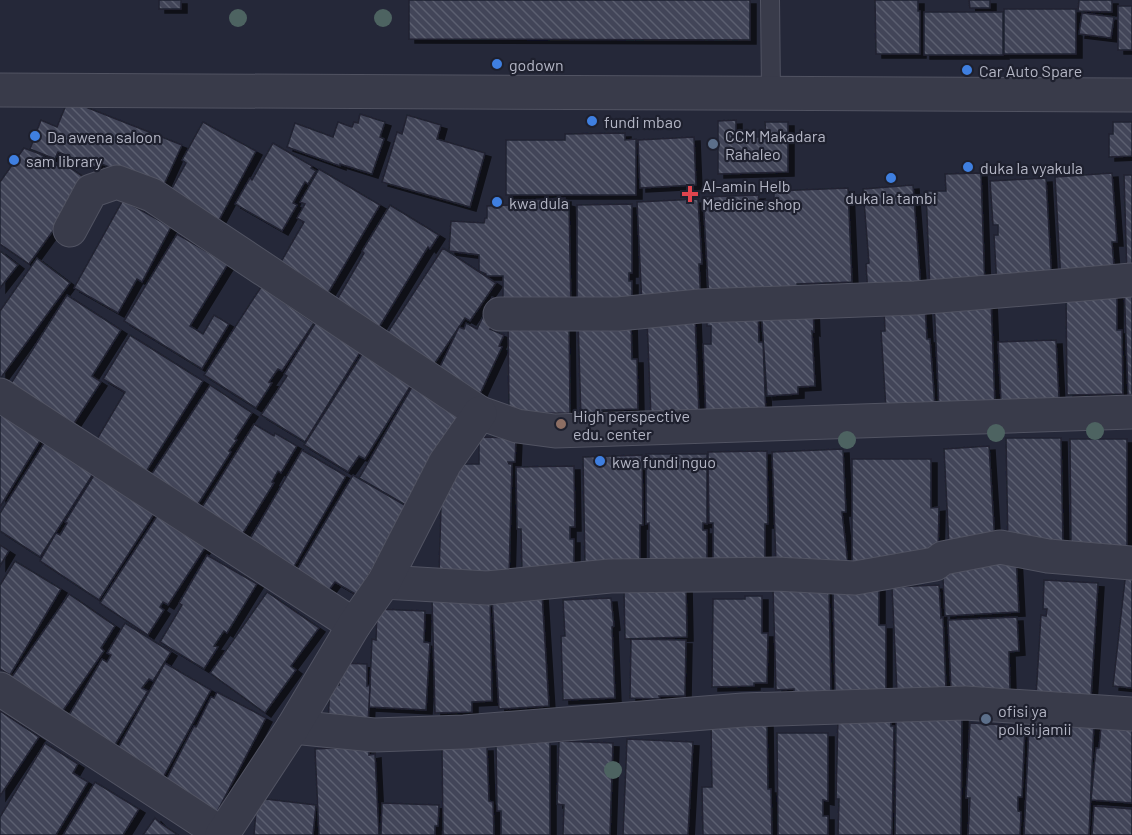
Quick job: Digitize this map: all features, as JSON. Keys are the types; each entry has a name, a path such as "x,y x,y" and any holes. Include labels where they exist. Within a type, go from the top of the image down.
{"street":[{"path":"0,90 1132,95"},
{"path":"70,230 91,190 117,182 152,195 480,413 517,426 555,431 1132,412"},
{"path":"500,314 618,314 700,306 915,298 1132,280"},
{"path":"0,395 354,625"},
{"path":"0,689 222,835 293,727 354,625 384,582 445,463 480,413"},
{"path":"384,582 487,588 610,576 775,574 855,578 935,564 943,558 1000,548 1048,556 1132,563"},
{"path":"293,727 374,735 464,732 743,710 965,703 1132,714"}],"lane":[{"path":"770,0 771,93"}],"building":[{"path":"159,0 181,0 181,9 159,9"},
{"path":"409,0 750,0 750,40 409,39"},
{"path":"875,0 918,0 920,54 876,54"},
{"path":"969,0 990,0 990,8 970,8"},
{"path":"1079,0 1112,0 1112,12 1078,11"},
{"path":"1118,6 1132,6 1132,50 1118,50"},
{"path":"1004,9 1076,9 1076,54 1004,54"},
{"path":"924,12 1003,12 1003,55 924,55"},
{"path":"1082,13 1114,17 1111,38 1079,34"},
{"path":"68,100 182,145 162,189 97,162 95,167 58,152 55,159 30,149 41,120 57,127"},
{"path":"360,114 385,122 380,137 384,139 372,174 340,164 340,166 287,147 295,123 333,137 338,122 352,127 354,122 358,123"},
{"path":"407,115 441,125 437,139 485,153 470,207 382,182 397,132 402,134"},
{"path":"736,120 736,137 766,137 765,122 788,122 788,172 718,174 718,121"},
{"path":"203,122 256,151 217,224 167,197 186,163 182,160"},
{"path":"1113,122 1132,122 1132,156 1109,157 1109,134 1113,134"},
{"path":"625,133 625,140 636,139 636,195 506,195 506,140 565,140 565,134"},
{"path":"694,137 696,185 640,188 638,140"},
{"path":"273,143 312,166 311,168 316,171 308,184 305,182 293,203 297,205 282,231 235,204"},
{"path":"24,148 40,154 61,168 63,163 89,181 29,264 0,244 0,182"},
{"path":"319,169 380,205 327,295 278,267 304,222 297,218 305,204 300,202"},
{"path":"981,173 985,290 930,292 926,191 946,191 945,174"},
{"path":"1112,173 1117,242 1112,242 1115,278 1061,282 1055,177"},
{"path":"1124,175 1132,175 1132,277 1127,277"},
{"path":"1046,178 1052,283 997,287 994,235 998,235 998,225 993,225 990,181"},
{"path":"913,185 921,290 868,295 866,264 869,263 863,189"},
{"path":"848,188 852,282 797,284 798,290 709,301 703,197 759,195 758,201 774,200 774,191"},
{"path":"565,198 565,202 569,203 571,311 503,312 503,276 486,276 479,271 479,255 449,251 451,221 484,223 487,218 487,206 511,205 511,201"},
{"path":"698,199 702,264 699,264 701,303 642,306 637,202"},
{"path":"123,200 171,227 142,282 137,279 118,313 74,288"},
{"path":"632,204 632,273 629,273 629,281 632,281 632,307 577,308 577,205"},
{"path":"390,205 439,235 430,249 428,247 378,329 335,303 364,253 362,251"},
{"path":"177,234 228,264 190,326 203,334 214,315 229,324 202,369 124,321"},
{"path":"443,248 496,283 470,321 465,318 433,366 386,335"},
{"path":"0,251 18,265 0,288"},
{"path":"37,258 70,283 0,379 0,311"},
{"path":"1124,283 1132,283 1132,395 1128,395"},
{"path":"261,287 314,323 282,371 278,369 269,382 272,383 256,408 204,375"},
{"path":"1066,293 1117,293 1117,330 1122,330 1123,394 1067,395"},
{"path":"67,295 121,330 92,376 101,382 73,425 10,385"},
{"path":"492,297 502,302 490,329 504,335 499,346 502,347 480,394 437,373 459,327 464,329 466,323 477,329"},
{"path":"991,298 995,406 939,409 934,301"},
{"path":"925,304 935,407 886,409 881,331 885,331 884,307"},
{"path":"813,305 815,386 798,387 798,394 767,396 761,308"},
{"path":"758,308 759,342 763,342 766,418 706,420 703,344 711,344 711,326 707,326 707,311"},
{"path":"569,314 570,413 509,414 508,315"},
{"path":"695,317 699,414 651,417 647,319"},
{"path":"631,318 632,359 637,359 638,409 602,410 603,419 581,420 578,319"},
{"path":"316,322 361,351 305,442 261,415 287,376 284,374"},
{"path":"130,335 203,381 144,475 94,444 125,392 103,379"},
{"path":"1056,340 1059,399 1001,402 998,342"},
{"path":"364,351 413,382 365,459 359,456 348,472 304,445"},
{"path":"416,380 466,420 414,510 359,478"},
{"path":"210,385 252,413 235,439 237,440 229,451 231,452 195,509 149,478"},
{"path":"0,410 43,436 0,507"},
{"path":"254,424 297,446 281,473 278,471 272,482 274,483 240,538 199,512"},
{"path":"479,437 516,438 515,462 508,462 512,464 509,578 439,577 441,505 455,464 479,464"},
{"path":"1006,438 1061,438 1063,545 1008,547"},
{"path":"1070,439 1127,439 1127,548 1071,548"},
{"path":"46,440 95,471 40,557 0,531 0,513"},
{"path":"989,446 995,543 949,546 944,449"},
{"path":"843,449 846,512 842,512 848,565 776,564 772,452"},
{"path":"302,450 346,476 292,570 247,544"},
{"path":"767,451 768,524 765,524 765,564 713,565 713,523 709,523 708,452"},
{"path":"646,454 707,454 707,524 703,523 703,530 707,530 707,563 649,563 649,523 646,524"},
{"path":"642,455 643,525 640,525 640,565 585,567 583,457"},
{"path":"852,459 931,459 931,508 939,507 938,558 852,562"},
{"path":"574,466 575,527 570,527 570,539 574,539 574,571 522,571 521,529 517,529 516,467"},
{"path":"96,472 156,511 99,600 40,561 56,533 60,535 67,523 65,522"},
{"path":"353,475 408,507 357,595 335,582 329,590 296,571"},
{"path":"157,516 205,548 168,605 163,602 160,607 164,610 148,635 100,603"},
{"path":"0,545 9,551 0,566"},
{"path":"207,555 257,584 227,633 224,631 214,646 218,647 204,669 160,642 182,605 179,603"},
{"path":"1016,555 1019,612 945,616 942,560"},
{"path":"15,561 61,589 10,675 0,669 0,585"},
{"path":"1126,571 1132,572 1132,688 1113,686"},
{"path":"1044,580 1098,583 1091,699 1036,696 1041,615 1046,616 1047,609 1043,609"},
{"path":"686,581 687,637 625,639 624,591"},
{"path":"939,585 941,618 943,617 946,690 897,693 892,587"},
{"path":"829,586 831,695 794,695 794,689 776,690 773,588"},
{"path":"879,587 879,625 886,625 886,694 835,695 833,590"},
{"path":"267,592 319,628 291,666 296,670 265,713 210,673"},
{"path":"69,594 115,626 101,648 104,651 62,712 11,678"},
{"path":"542,594 549,706 499,709 492,597"},
{"path":"490,595 492,701 472,702 472,712 435,713 432,597"},
{"path":"745,596 762,596 762,633 768,633 767,683 754,683 754,686 712,687 713,599 745,599"},
{"path":"611,598 614,626 612,627 615,698 563,700 561,636 565,636 563,600"},
{"path":"377,609 425,611 424,642 430,643 426,710 369,707 372,639 376,640"},
{"path":"1017,617 1019,651 1009,652 1010,689 951,691 948,620"},
{"path":"125,623 171,652 153,681 149,679 142,688 148,691 113,748 66,720 102,659 107,662 111,655 107,653"},
{"path":"631,639 686,640 685,696 659,696 660,699 630,698"},
{"path":"165,663 211,690 160,783 113,757"},
{"path":"340,663 367,664 367,686 370,685 368,725 328,723 330,685 339,685"},
{"path":"217,692 266,718 217,812 164,784 194,726 196,727 211,697 214,698"},
{"path":"0,711 39,737 0,796"},
{"path":"838,717 891,718 891,726 894,726 892,835 838,835 839,799 836,799"},
{"path":"896,717 962,717 961,835 895,835"},
{"path":"1051,720 1094,722 1089,835 1024,835 1029,727 1051,728"},
{"path":"767,721 768,789 771,789 772,835 703,835 702,787 712,787 711,722"},
{"path":"970,723 1025,726 1022,797 1018,797 1018,811 1021,812 1020,835 968,835 970,798 966,798"},
{"path":"1101,727 1132,730 1132,803 1091,800 1096,748 1099,748"},
{"path":"777,733 828,733 828,801 823,800 823,816 828,816 828,835 778,835"},
{"path":"627,739 693,742 688,835 623,835"},
{"path":"559,741 613,743 610,835 563,835 564,805 557,804"},
{"path":"496,742 550,742 550,835 501,835 501,811 497,811"},
{"path":"45,743 78,764 73,773 88,782 56,835 0,835 0,817"},
{"path":"369,746 369,755 375,754 379,835 319,835 315,749"},
{"path":"487,747 489,801 493,802 494,835 443,835 442,748"},
{"path":"95,782 139,809 123,835 63,835"},
{"path":"257,798 316,805 313,835 254,835"},
{"path":"382,803 439,805 435,835 381,835"},
{"path":"1094,806 1132,809 1132,835 1092,835"},
{"path":"155,818 160,823 178,835 143,835"}],"place":[{"name":"godown","path":"497,64"},
{"name":"Car Auto Spare","path":"967,70"},
{"name":"fundi mbao","path":"592,121"},
{"name":"Da awena saloon","path":"35,136"},
{"name":"CCM Makadara Rahaleo","path":"713,144"},
{"name":"sam library","path":"14,160"},
{"name":"duka la vyakula","path":"968,167"},
{"name":"duka la tambi","path":"891,178"},
{"name":"Al-amin Helb Medicine shop","path":"690,194"},
{"name":"kwa dula","path":"497,202"},
{"name":"High perspective edu. center","path":"561,424"},
{"name":"kwa fundi nguo","path":"600,461"},
{"name":"ofisi ya polisi jamii","path":"986,719"}]}
